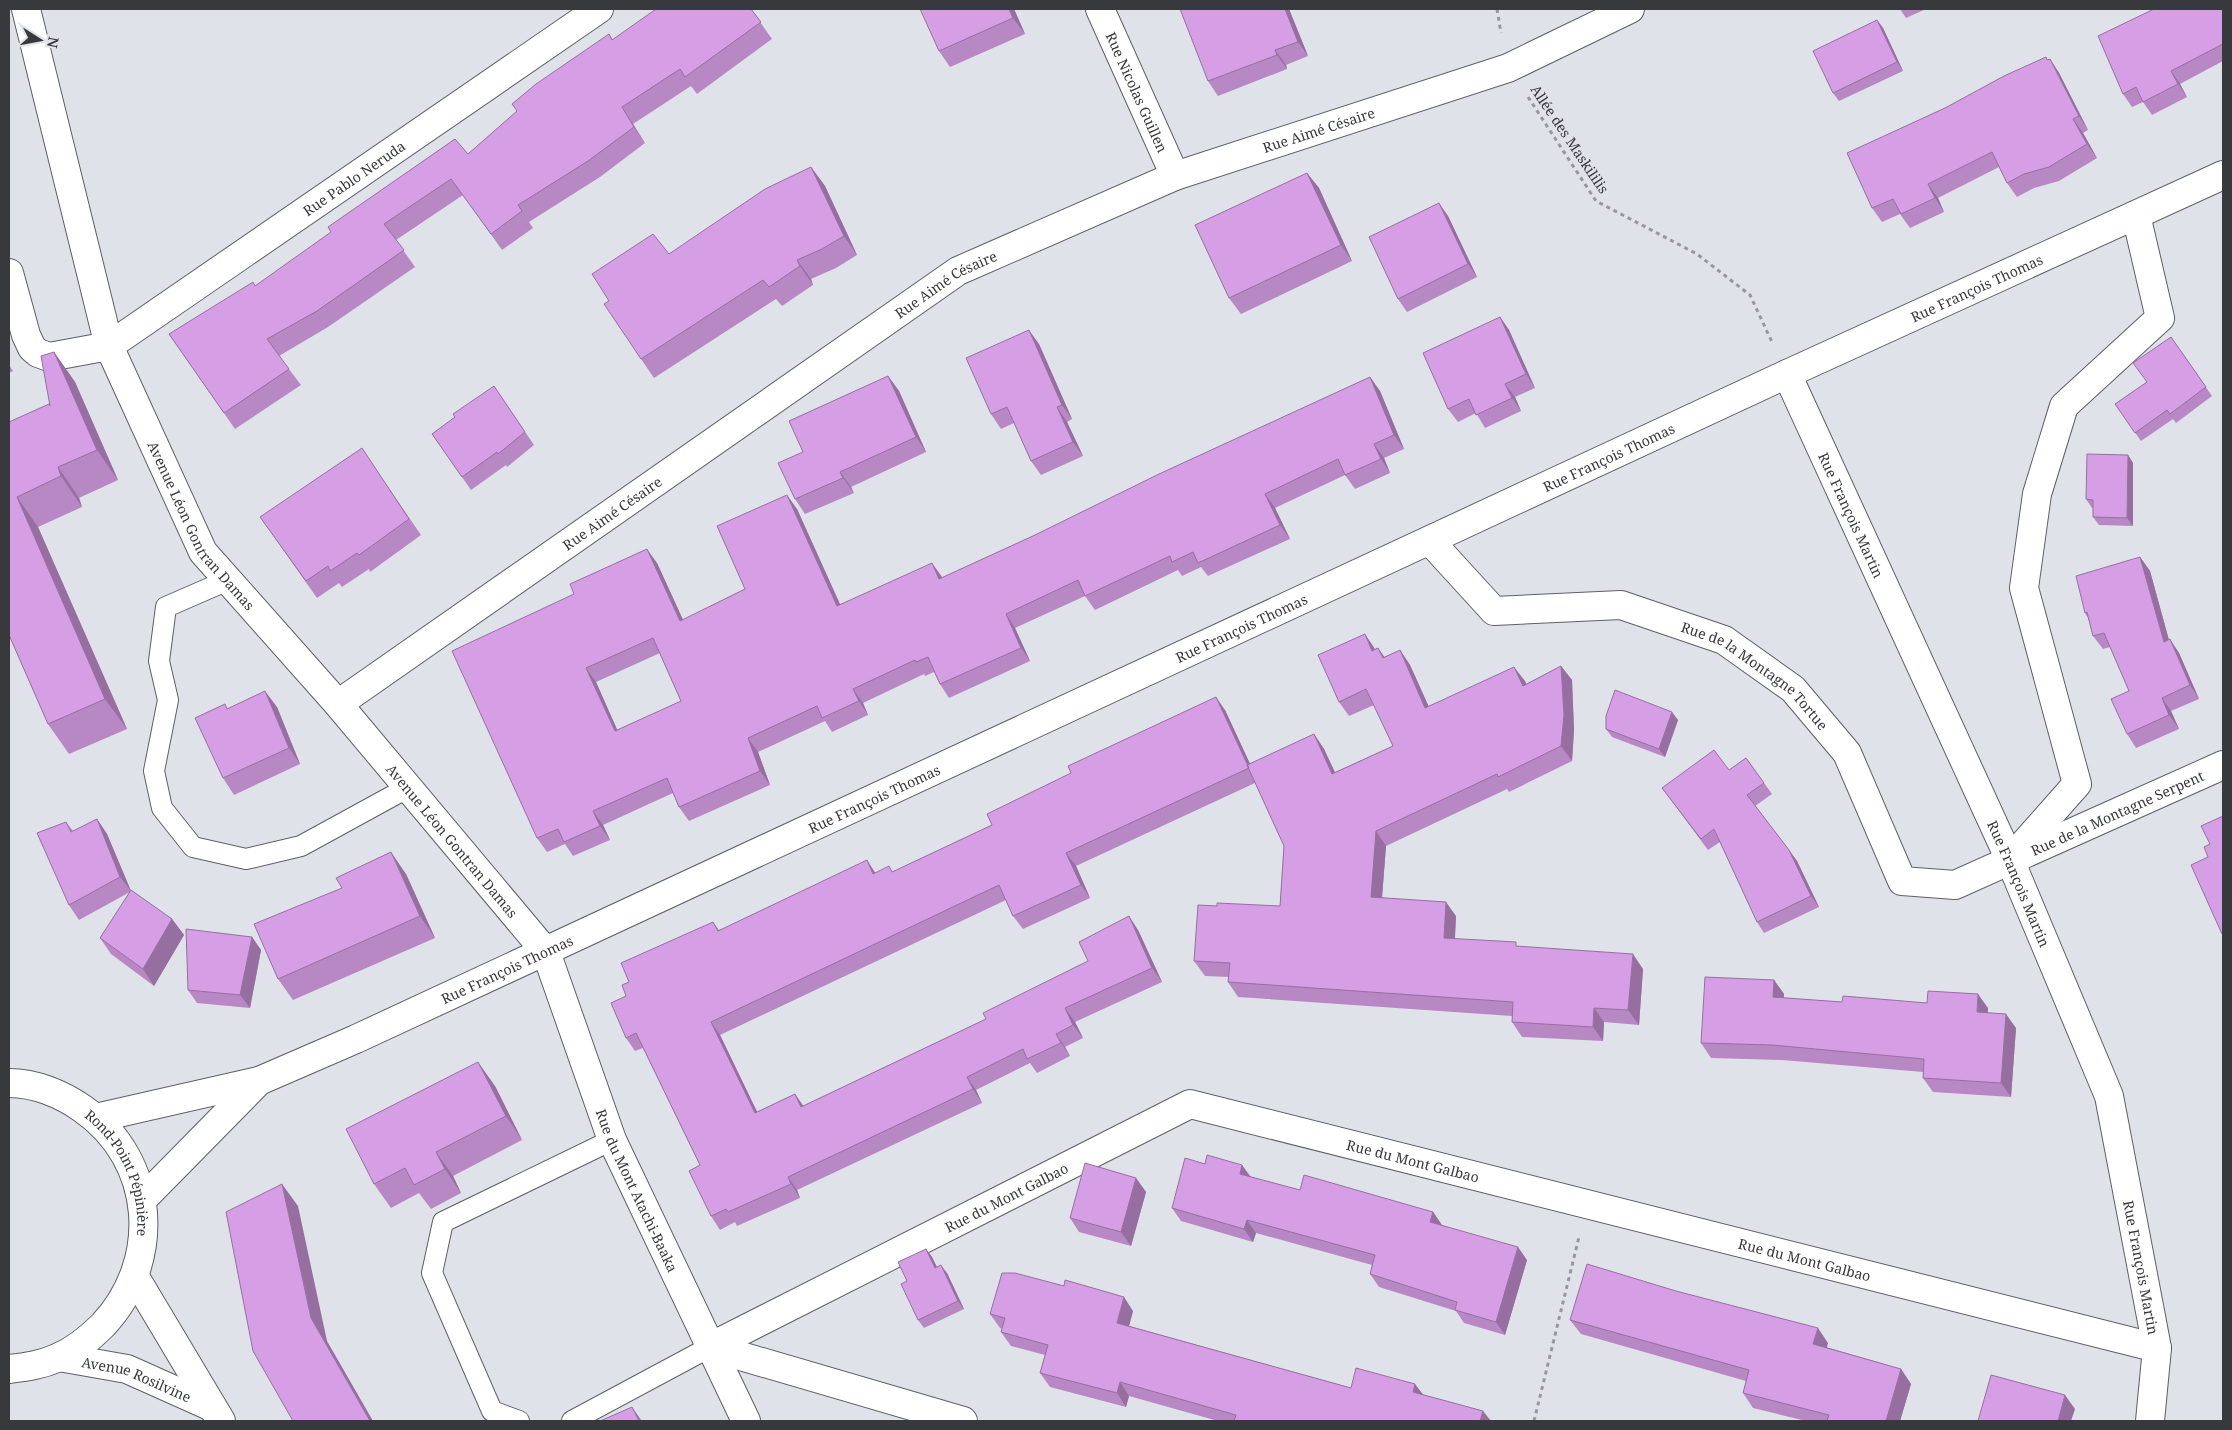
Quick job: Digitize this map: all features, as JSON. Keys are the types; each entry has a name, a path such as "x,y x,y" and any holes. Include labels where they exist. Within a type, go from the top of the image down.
{"street":[{"name":"Avenue Léon Gontran Damas","path":"26,9 109,346 203,552 338,704 546,952"},
{"name":"Rue Pablo Neruda","path":"109,346 599,9"},
{"name":"Rue Nicolas Guillen","path":"1100,9 1175,176"},
{"name":"Rue Aimé Césaire","path":"338,704 958,271 1175,176 1508,68 1630,9"},
{"name":"Rue François Thomas","path":"96,1118 259,1081 546,952 1787,374 2223,175"},
{"path":"2010,860 2077,784 2024,588 2037,494 2064,406 2160,318 2136,215"},
{"path":"9,273 26,335 32,348 49,357 109,346"},
{"name":"Rue François Martin","path":"1787,374 2010,860 2109,1096 2157,1348 2150,1421"},
{"name":"Rue de la Montagne Tortue","path":"1430,541 1494,611 1621,605 1724,640 1793,689 1847,753 1902,881 1955,885 2010,860"},
{"name":"Rue de la Montagne Serpent","path":"2010,860 2223,766"},
{"name":"Rue du Mont Atachi-Baaka","path":"546,952 612,1140 746,1421"},
{"name":"Rue François Thomas","path":"142,1200 259,1081"},
{"name":"Rond-Point Pépinière","path":"9,1083 44,1088 72,1101 96,1118 117,1141 133,1169 142,1200 144,1239 135,1277 117,1310 91,1337 59,1357 34,1366 9,1369"},
{"name":"Rue du Mont Galbao","path":"710,1347 1190,1104 2157,1348"},
{"name":"Avenue Rosilvine","path":"135,1277 216,1414"},
{"path":"710,1347 963,1421"},
{"name":"Avenue Rosilvine","path":"59,1357 127,1369 216,1414"}],"lane":[{"path":"228,580 166,607 159,661 168,700 154,771 162,808 193,847 246,860 301,846 407,788"},
{"path":"519,1421 492,1411 432,1274 443,1222 612,1140"},
{"path":"572,1421 710,1347"}],"path":[{"name":"Allée des Maskililis","path":"1496,9 1508,68 1596,201 1697,254 1750,295 1787,374"},
{"path":"1534,1421 1587,1205"}],"building":[{"path":"656,9 751,9 761,22 685,77 680,69 622,107 634,127 588,161 518,205 522,211 491,234 451,179 384,224 404,250 317,311 267,339 289,369 224,413 169,334 253,282 255,286 331,232 328,227 455,139 468,154 517,111 512,104 536,84 609,34 612,40"},
{"path":"920,9 1009,9 1013,18 939,51"},
{"path":"1180,9 1285,9 1298,42 1275,50 1277,55 1208,81"},
{"path":"2154,9 2223,9 2223,44 2171,71 2178,84 2143,102 2136,87 2123,94 2098,36"},
{"path":"1877,20 1897,62 1833,93 1813,51"},
{"path":"2046,57 2047,60 2050,59 2079,116 2073,119 2087,144 2049,167 2024,174 2007,183 1992,152 1928,184 1935,198 1901,214 1893,199 1872,208 1847,153 1945,108 2004,76"},
{"path":"811,167 844,236 822,249 797,260 800,266 769,287 763,280 641,359 604,304 609,301 592,274 653,234 669,254 765,189"},
{"path":"1307,173 1341,245 1229,298 1195,225"},
{"path":"1439,203 1468,264 1398,299 1369,237"},
{"path":"1500,317 1526,374 1505,384 1512,398 1476,415 1469,399 1448,409 1423,353"},
{"path":"1029,330 1062,405 1057,407 1073,442 1031,461 1007,407 991,414 966,358"},
{"path":"2171,337 2206,387 2170,414 2167,410 2135,433 2115,404 2147,382 2133,363"},
{"path":"54,352 97,450 58,467 61,476 17,497 105,699 48,724 9,635 9,422 49,404 50,406 41,356"},
{"path":"888,376 916,437 840,472 843,478 795,499 778,463 803,452 789,421"},
{"path":"1370,377 1394,435 1374,444 1381,459 1345,475 1338,459 1265,494 1280,525 1198,563 1193,552 1172,562 1170,556 1085,596 1078,580 1006,614 1021,648 940,684 928,657 916,662 915,660 853,689 859,701 822,718 817,706 748,738 760,771 679,807 667,778 593,811 600,826 564,842 558,829 537,838 452,651 574,594 570,584 647,549 680,621 745,589 717,526 787,495 837,606 932,563 939,579 1035,535 1159,474","holes":["653,638 681,701 615,731 586,668"]},
{"path":"494,386 525,432 498,454 497,452 462,477 432,434 455,417 453,414"},
{"path":"362,448 409,519 359,555 357,553 330,571 328,566 306,581 260,517"},
{"path":"2087,454 2128,455 2127,518 2093,517 2093,500 2086,499"},
{"path":"2140,557 2164,642 2170,639 2190,685 2162,698 2169,715 2127,734 2111,699 2129,691 2104,633 2093,636 2076,576"},
{"path":"1365,634 1372,651 1378,648 1383,658 1400,650 1425,708 1514,667 1523,686 1561,666 1564,715 1561,746 1498,777 1497,774 1376,831 1371,897 1446,902 1444,938 1516,942 1516,946 1633,954 1628,1010 1594,1008 1593,1027 1512,1022 1513,1002 1228,982 1230,963 1194,961 1198,905 1217,906 1217,903 1280,906 1284,846 1247,765 1314,734 1332,774 1393,746 1366,689 1339,702 1318,655"},
{"path":"1615,690 1672,712 1659,749 1606,729 1606,716"},
{"path":"265,691 289,748 223,778 195,718 225,704 227,709"},
{"path":"1216,697 1249,768 1066,853 1081,885 1013,916 999,885 711,1022 755,1113 795,1094 801,1107 986,1019 983,1013 1088,961 1079,942 1129,916 1152,968 1065,1008 1073,1025 1056,1034 1061,1043 1027,1059 1023,1049 967,1077 973,1089 788,1177 791,1184 728,1212 726,1209 711,1216 689,1171 700,1165 636,1033 626,1038 611,1003 626,996 622,985 629,982 621,963 713,922 718,931 867,860 873,874 889,866 892,872 992,825 987,814 1071,773 1068,766"},
{"path":"1714,750 1729,770 1746,758 1764,783 1747,795 1789,850 1811,896 1757,922 1714,829 1701,839 1662,788"},
{"path":"2223,816 2222,934 2191,865 2208,857 2204,847 2210,844 2201,826"},
{"path":"97,819 120,877 69,905 37,833 66,822 71,832"},
{"path":"391,852 420,916 278,979 254,924 342,888 336,878"},
{"path":"131,890 172,919 143,969 100,938"},
{"path":"186,929 252,937 240,995 188,990"},
{"path":"1705,977 1774,980 1773,997 1842,1002 1843,996 1927,1003 1928,991 1978,994 1977,1012 2006,1014 2001,1083 1923,1078 1924,1059 1772,1045 1701,1043"},
{"path":"478,1062 506,1116 436,1152 445,1169 414,1185 405,1168 374,1184 346,1129"},
{"path":"1207,1155 1242,1165 1240,1174 1300,1190 1304,1175 1433,1212 1430,1222 1518,1247 1496,1322 1455,1310 1457,1302 1370,1274 1375,1255 1247,1220 1244,1229 1172,1208 1185,1158 1205,1164"},
{"path":"1085,1163 1136,1178 1121,1232 1070,1218"},
{"path":"282,1184 311,1318 370,1421 293,1421 253,1351 226,1212"},
{"path":"926,1249 935,1268 941,1265 958,1301 918,1320 901,1284 907,1281 898,1262"},
{"path":"1587,1264 1676,1291 1818,1328 1813,1344 1901,1369 1886,1421 1827,1421 1829,1415 1743,1393 1749,1370 1570,1320"},
{"path":"1002,1273 1015,1273 1064,1286 1065,1280 1124,1297 1117,1323 1351,1388 1356,1368 1415,1384 1413,1392 1483,1411 1480,1421 1234,1421 1236,1415 1120,1382 1117,1393 1040,1373 1048,1345 1001,1332 1005,1318 990,1314"},
{"path":"1991,1375 2065,1395 2058,1421 1978,1421"},
{"path":"632,1407 639,1421 600,1421"}]}
